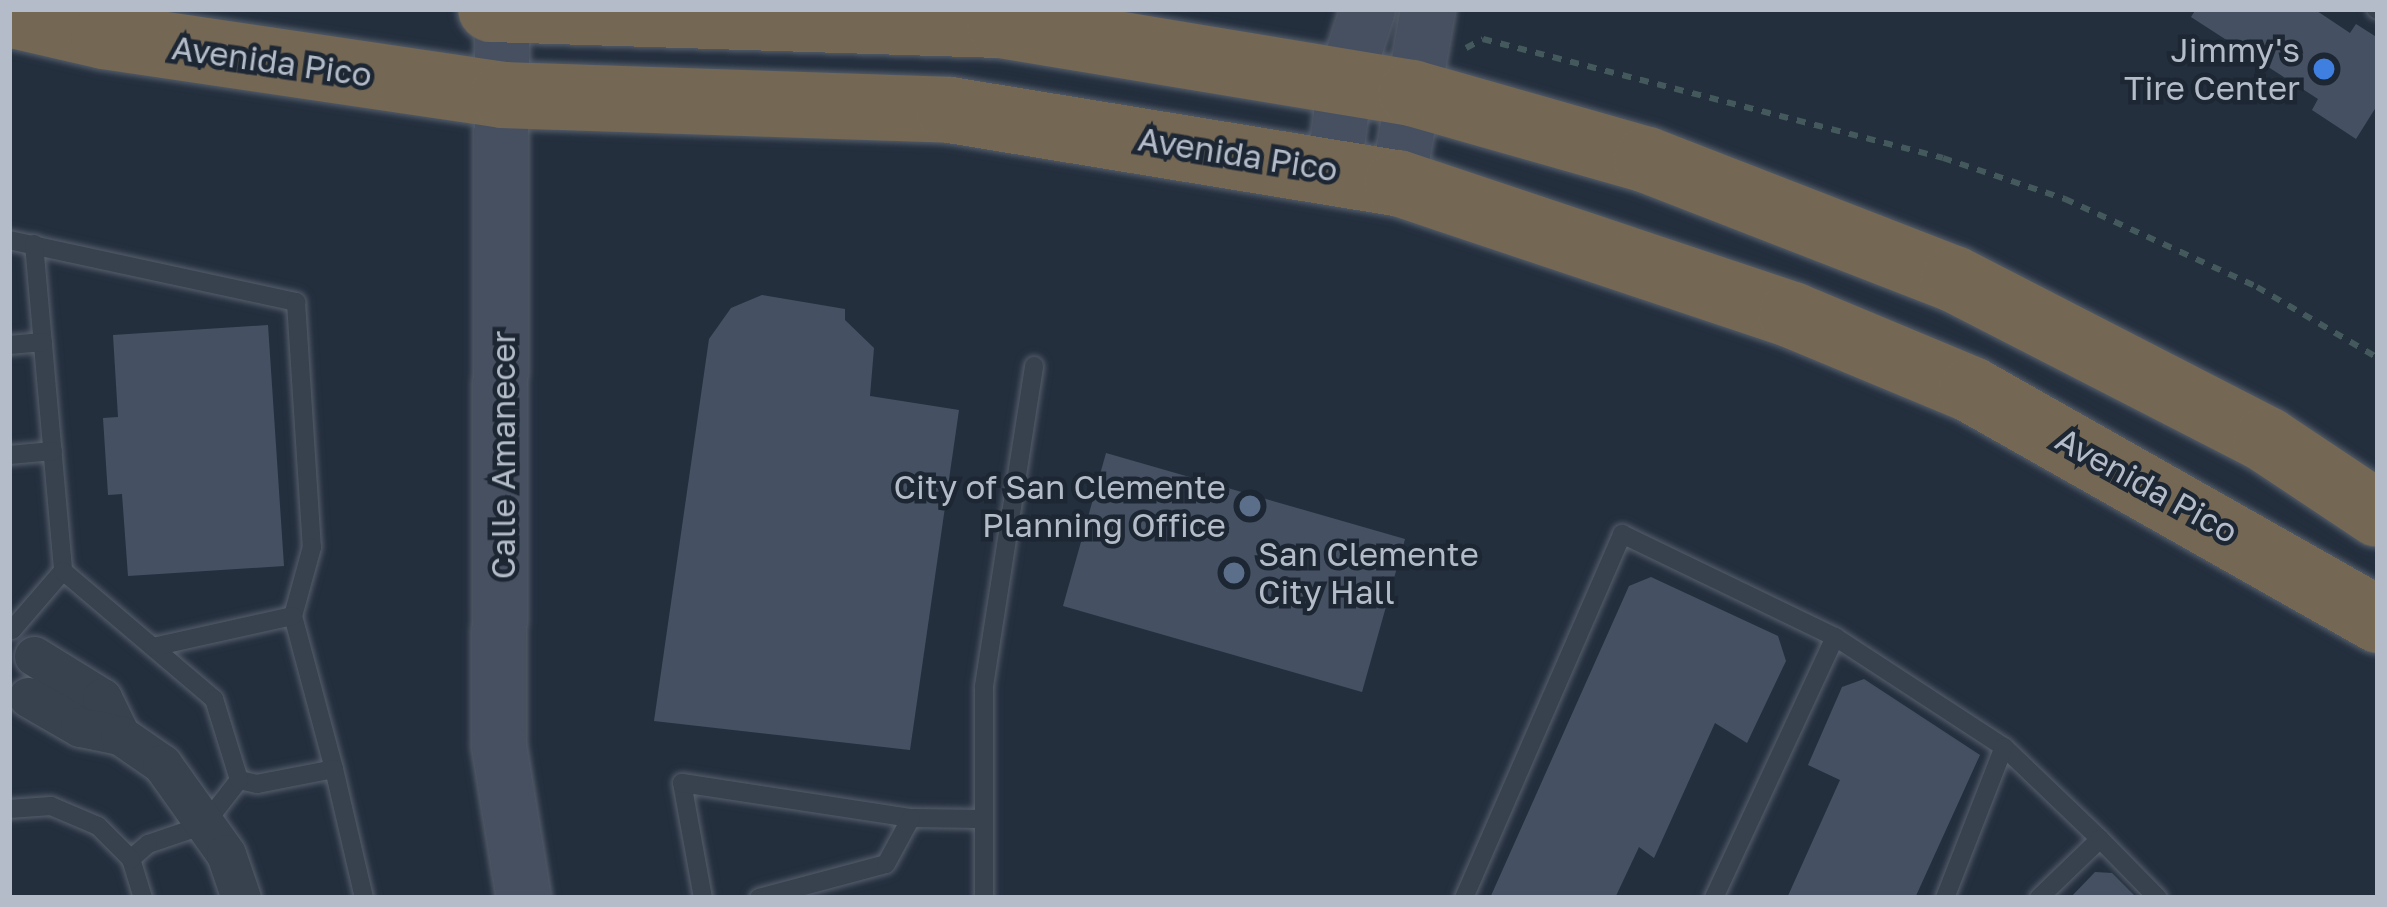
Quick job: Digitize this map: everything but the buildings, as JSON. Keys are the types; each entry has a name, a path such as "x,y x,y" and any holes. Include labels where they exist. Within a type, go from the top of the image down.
{"highway":[{"path":"491,9 1001,25 1346,76 1412,92 1647,160 1954,279 2267,440 2378,514"},
{"name":"Avenida Pico","path":"9,14 503,95 950,110 1334,168 1398,183 1792,315 1972,391 2378,620"}],"street":[{"path":"1334,168 1346,76 1368,9"},
{"path":"1398,183 1429,9"},
{"name":"Calle Amanecer","path":"502,10 499,746 524,898"},
{"path":"18,638 18,704 80,727 120,735 162,764 226,854 241,898"},
{"path":"18,638 102,698 120,735"}],"lane":[{"path":"9,240 296,302 312,547 293,616 364,898"},
{"path":"18,638 63,571 34,244"},
{"path":"9,345 43,342"},
{"path":"984,898 984,686 1034,366"},
{"path":"9,455 53,451"},
{"path":"1464,898 1622,534 1835,637 2004,747 2158,898"},
{"path":"63,571 214,699 239,779"},
{"path":"153,647 293,616"},
{"path":"1714,898 1835,637"},
{"path":"1945,898 2004,747"},
{"path":"239,779 257,784 334,769"},
{"path":"131,859 148,844 204,825 239,779"},
{"path":"704,898 682,783 911,818 981,819"},
{"path":"9,809 51,806 98,826 131,859 142,898"},
{"path":"759,898 886,864 911,818"},
{"path":"2039,898 2100,839"}],"path":[{"path":"1412,92 1483,40 1943,158 2065,199 2214,267 2378,358"}],"place":[{"name":"Jimmy's Tire Center","path":"2324,69"},
{"name":"City of San Clemente Planning Office","path":"1250,506"},
{"name":"San Clemente City Hall","path":"1234,573"}]}
